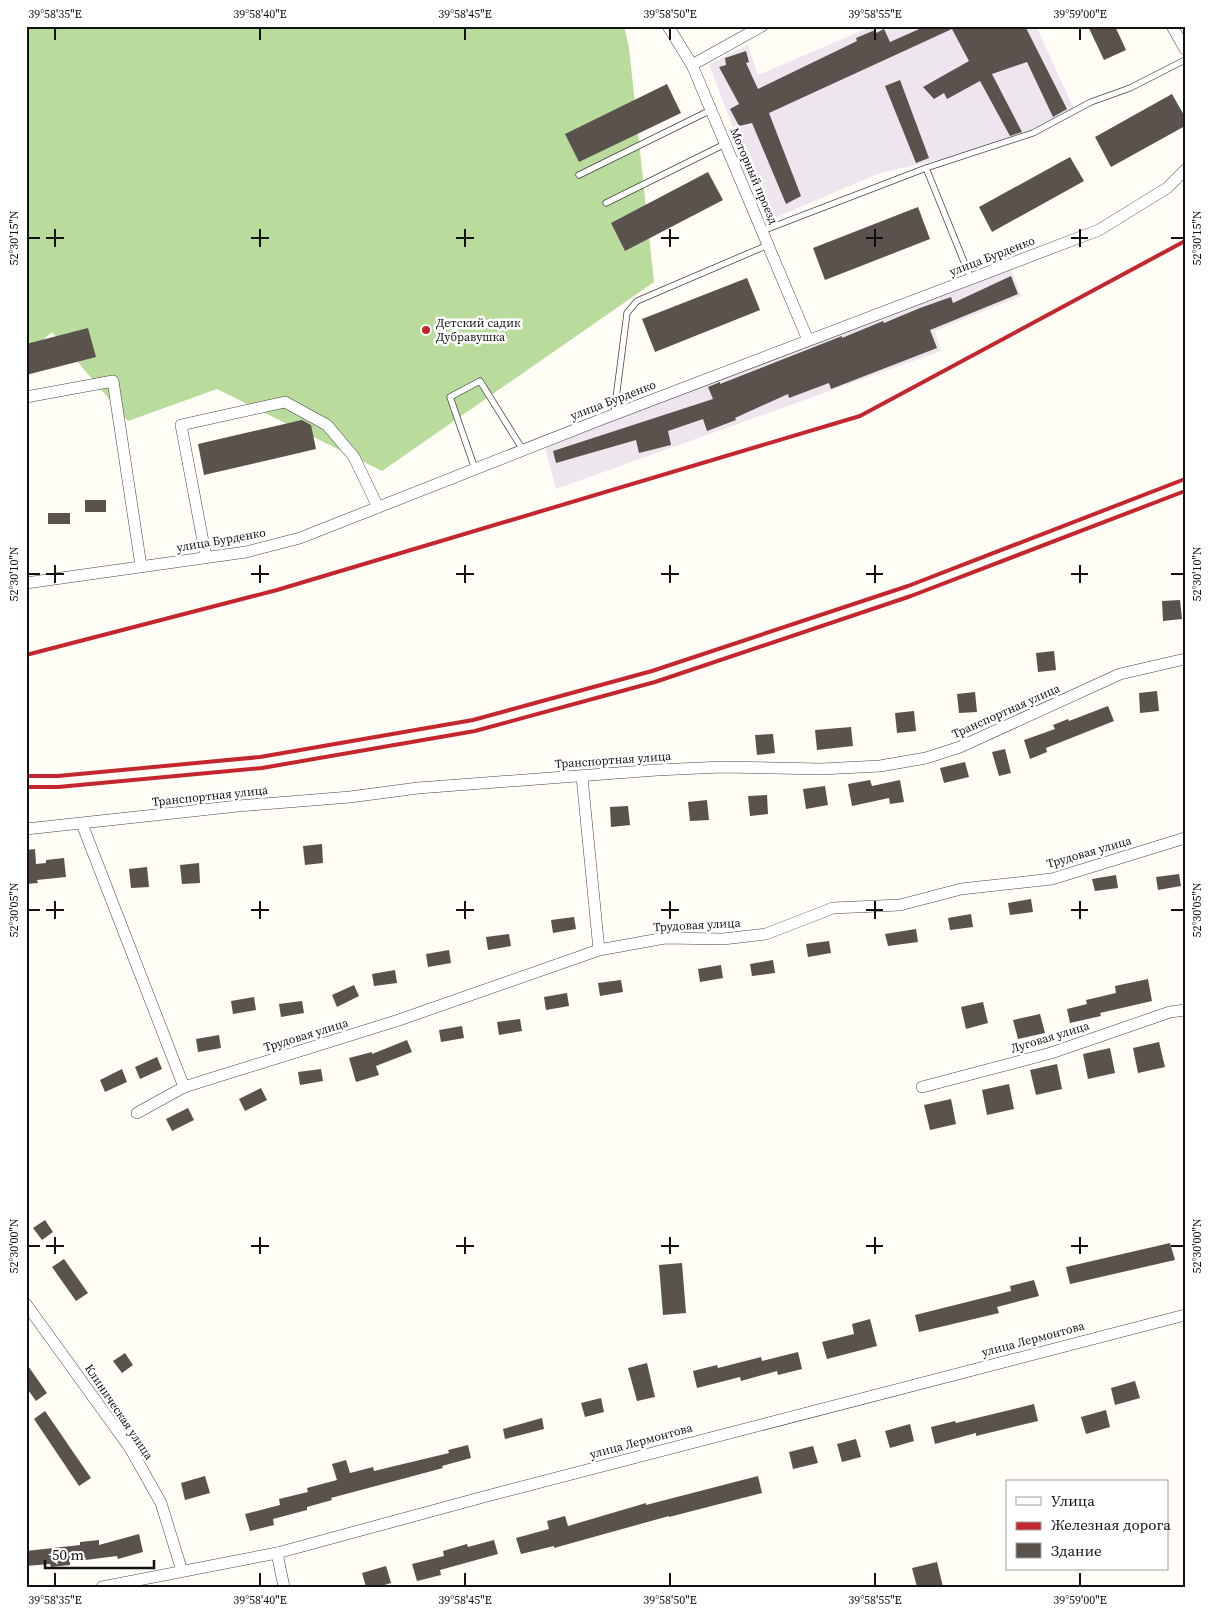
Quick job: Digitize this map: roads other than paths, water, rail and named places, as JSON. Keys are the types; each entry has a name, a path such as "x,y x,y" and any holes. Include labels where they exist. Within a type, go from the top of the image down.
{"street":[{"name":"Моторный проезд","path":"668,26 692,66 808,340"},
{"path":"692,66 746,30 762,26"},
{"path":"1172,26 1185,49"},
{"name":"улица Бурденко","path":"26,583 246,552 300,538 614,414 1099,230 1167,188 1185,170"},
{"path":"26,398 113,380 141,566"},
{"path":"206,557 182,425 285,402 327,425 354,457 378,507"},
{"name":"Транспортная улица","path":"26,829 238,806 350,797 418,788 722,767 821,769 880,766 926,758 960,747 1120,674 1185,659"},
{"path":"582,777 600,950"},
{"path":"82,824 184,1087"},
{"name":"Трудовая улица","path":"137,1113 184,1087 399,1020 600,950 666,938 723,939 766,934 833,908 900,905 961,889 1052,879 1185,838"},
{"name":"Луговая улица","path":"922,1087 1051,1053 1170,1012 1185,1010"},
{"name":"Клиническая улица","path":"26,1304 130,1448 161,1504 182,1571"},
{"name":"улица Лермонтова","path":"102,1587 277,1552 1185,1314"},
{"path":"277,1552 284,1587"}],"lane":[{"path":"762,231 926,168 1033,133 1091,102 1130,88 1185,60"},
{"path":"579,174 711,110"},
{"path":"606,203 725,144"},
{"path":"926,168 971,278"},
{"path":"614,414 627,313 637,301 768,245"},
{"path":"475,469 450,397 480,380 523,450"}],"railway":[{"path":"26,655 277,590 860,416 1185,241"},
{"path":"26,776 58,776 260,757 473,720 652,671 908,586 1185,479"},
{"path":"26,787 58,787 262,768 475,731 655,682 911,596 1185,491"}],"place":[{"name":"Детский садик Дубравушка","path":"426,330"}]}
